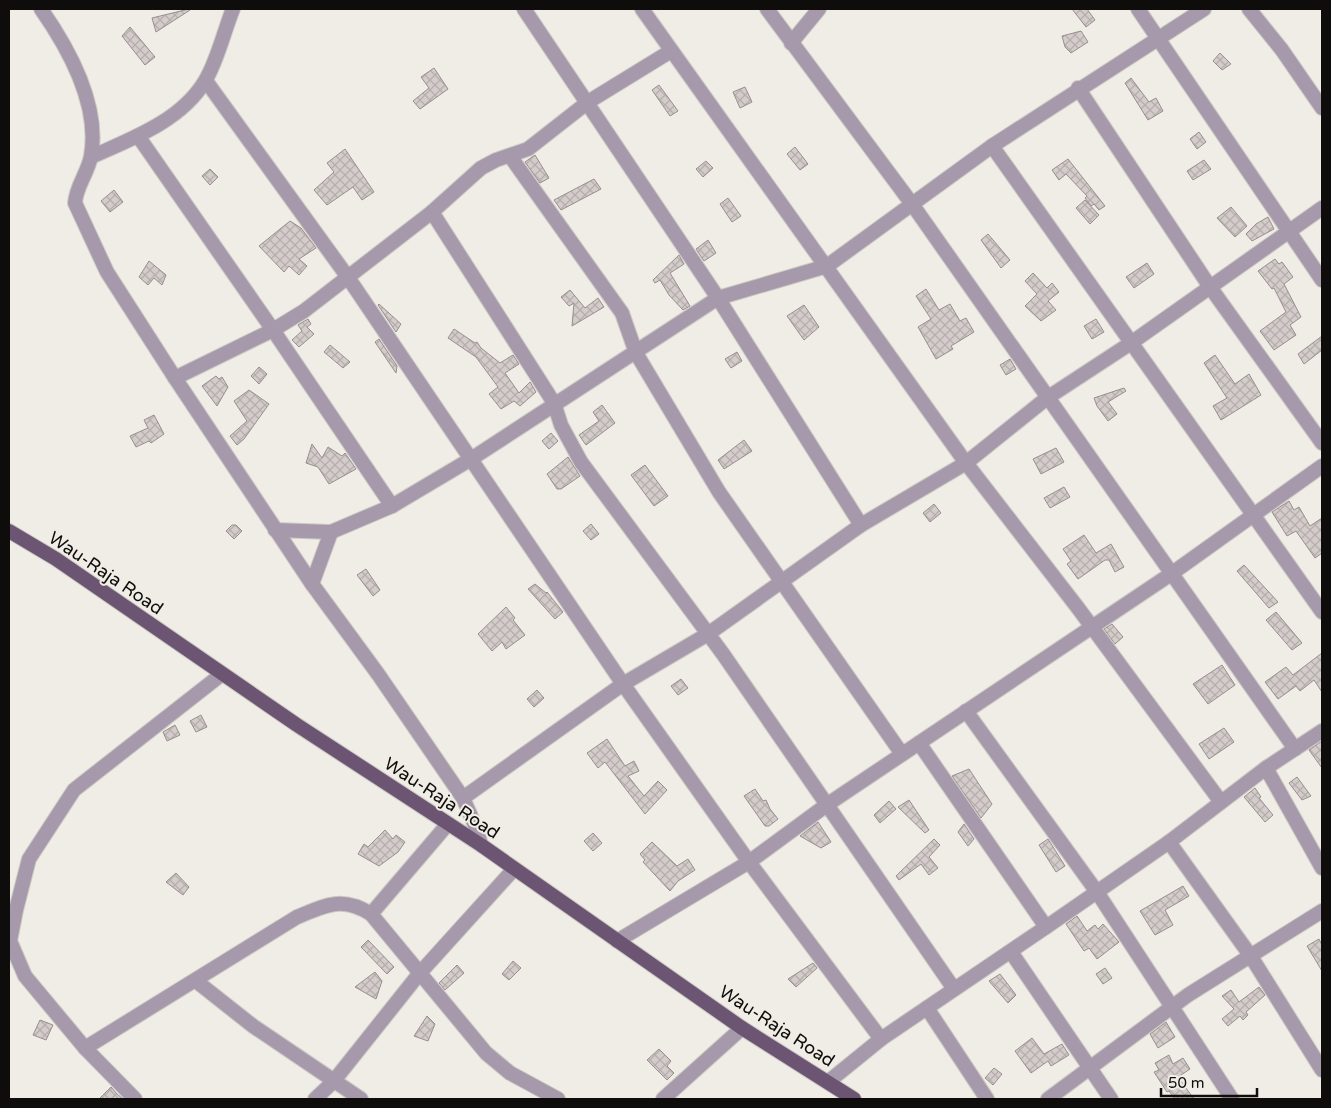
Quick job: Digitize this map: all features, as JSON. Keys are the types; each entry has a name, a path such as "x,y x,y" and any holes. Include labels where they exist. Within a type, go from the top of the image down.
{"main road":[{"name":"Wau-Raja Road","path":"9,531 56,559 222,674 447,825 481,845 742,1028 854,1099"}],"street":[{"path":"41,9 52,24 78,75 92,119 91,157 76,193 75,204 107,272 275,530 463,798 477,830 481,845"},
{"path":"91,157 138,136 186,105 206,81 233,9"},
{"path":"524,9 718,298 861,525"},
{"path":"642,9 966,463 1092,627 1220,802"},
{"path":"767,9 791,44 912,204 1295,749"},
{"path":"791,44 819,9"},
{"path":"1138,9 1322,280"},
{"path":"275,530 331,532 392,506 471,459 554,402 636,353 718,298 827,266 992,146 1078,88 1204,9"},
{"path":"1249,9 1282,50 1322,108"},
{"path":"175,378 274,330 304,311 346,276 432,212 481,168 528,148 588,102 672,51"},
{"path":"206,81 346,276 623,684 748,862 881,1039"},
{"path":"1078,88 1210,287 1322,443"},
{"path":"138,136 274,330 392,506"},
{"path":"992,146 1322,612"},
{"path":"510,156 622,313 636,353 719,492 902,754"},
{"path":"463,798 623,684 708,634 861,525 966,463 1047,398 1131,343 1322,208"},
{"path":"432,212 554,402 561,425 581,462 621,520 708,634 828,804 954,989"},
{"path":"616,941 748,862 828,804 1171,574 1322,466"},
{"path":"312,584 331,532"},
{"path":"135,1099 85,1048 24,976 9,941 29,859 74,790 222,674"},
{"path":"966,711 1097,892 1229,1098"},
{"path":"828,1082 881,1039 1011,952 1169,842 1266,768 1322,730"},
{"path":"919,743 1046,928"},
{"path":"1266,768 1322,868"},
{"path":"371,914 447,825"},
{"path":"1169,842 1250,955 1322,1070"},
{"path":"315,1099 333,1082 419,974 514,869"},
{"path":"85,1048 297,918 329,904 359,907 371,914 486,1053 510,1072 558,1099"},
{"path":"1048,1099 1172,1007 1322,910"},
{"path":"1011,952 1091,1066 1111,1099"},
{"path":"196,981 252,1026 361,1099"},
{"path":"927,1008 987,1099"},
{"path":"663,1099 742,1028"}],"building":[{"path":"1072,9 1087,9 1095,20 1086,27"},
{"path":"190,10 156,32 152,18"},
{"path":"130,27 155,57 145,65 122,36"},
{"path":"1081,31 1088,42 1071,53 1065,47 1062,36"},
{"path":"1220,53 1231,64 1222,70 1213,61"},
{"path":"434,68 448,89 420,109 413,101 429,88 421,77"},
{"path":"1131,78 1149,102 1156,98 1163,111 1148,120 1125,83"},
{"path":"659,85 678,111 670,116 652,90"},
{"path":"745,87 752,102 740,108 733,92"},
{"path":"1199,132 1206,142 1197,149 1190,139"},
{"path":"795,147 808,164 800,170 787,154"},
{"path":"345,149 374,192 362,200 353,187 327,205 314,190 334,172 327,163"},
{"path":"535,155 549,178 540,183 525,162"},
{"path":"1068,159 1105,206 1099,210 1094,204 1091,206 1085,198 1087,196 1066,174 1059,180 1052,170"},
{"path":"1204,160 1211,169 1193,180 1187,171"},
{"path":"706,161 713,168 703,177 696,169"},
{"path":"210,169 218,177 210,185 202,176"},
{"path":"594,179 601,189 561,210 554,200"},
{"path":"114,190 123,202 110,212 101,201"},
{"path":"728,198 741,216 732,222 720,204"},
{"path":"1085,200 1099,215 1090,224 1076,208"},
{"path":"1231,207 1247,226 1235,237 1217,218"},
{"path":"1268,217 1274,229 1252,241 1246,234 1256,224"},
{"path":"290,221 301,228 316,248 299,259 307,266 299,275 289,266 284,272 259,246"},
{"path":"988,234 1010,260 1001,268 981,240"},
{"path":"708,240 716,253 704,261 696,249"},
{"path":"679,255 684,264 670,273 690,306 683,310 669,295 660,280 655,283 653,280"},
{"path":"1275,259 1279,264 1282,262 1293,277 1284,284 1301,317 1290,325 1296,335 1274,350 1260,331 1286,312 1274,288 1272,289 1258,271"},
{"path":"149,261 166,275 162,285 154,278 148,285 139,277"},
{"path":"1147,263 1154,274 1134,288 1126,277"},
{"path":"1033,273 1047,288 1052,283 1059,292 1048,301 1056,310 1041,321 1025,306 1037,294 1025,281"},
{"path":"926,289 939,310 950,304 960,321 966,318 974,332 951,346 953,349 936,359 918,327 931,319 916,296"},
{"path":"570,290 585,308 598,298 604,307 572,326 574,303 569,306 561,297"},
{"path":"378,305 401,324 396,332"},
{"path":"804,305 819,327 804,340 787,316"},
{"path":"308,319 311,324 307,327 314,334 299,347 292,340 302,331 298,325"},
{"path":"1096,319 1104,332 1092,339 1084,326"},
{"path":"454,329 475,343 477,342 481,348 500,363 513,355 519,364 505,373 519,393 530,382 536,392 520,406 514,401 501,409 489,394 498,387 476,357 448,338"},
{"path":"1322,336 1322,350 1304,364 1298,354"},
{"path":"379,339 397,366 396,373 375,342"},
{"path":"330,345 350,362 343,368 324,352"},
{"path":"737,352 742,361 731,368 725,359"},
{"path":"1215,355 1235,384 1249,374 1261,395 1221,420 1213,406 1227,398 1204,363"},
{"path":"1010,359 1016,369 1006,375 1000,365"},
{"path":"259,367 267,374 259,384 251,376"},
{"path":"216,376 219,379 222,377 228,387 217,406 202,386"},
{"path":"1124,388 1126,391 1108,402 1117,414 1108,421 1097,406 1094,398"},
{"path":"249,390 269,404 244,439 237,445 230,436 247,421 234,401"},
{"path":"602,405 615,423 586,445 579,435 599,421 593,412"},
{"path":"154,415 164,434 151,443 149,441 136,447 130,436 148,428 144,420"},
{"path":"551,433 558,441 549,449 542,441"},
{"path":"744,440 752,451 724,469 718,460"},
{"path":"312,444 322,458 328,447 342,456 345,453 356,469 329,484 318,467 306,463"},
{"path":"1056,448 1064,462 1041,474 1033,459"},
{"path":"568,457 580,476 561,489 557,489 547,474"},
{"path":"645,465 668,496 654,506 631,475"},
{"path":"1064,487 1070,497 1050,508 1044,498"},
{"path":"1289,501 1294,510 1299,507 1310,526 1322,518 1322,553 1315,558 1296,531 1287,536 1272,512"},
{"path":"934,504 941,513 930,522 923,513"},
{"path":"591,524 599,534 591,540 583,531"},
{"path":"232,525 236,525 242,531 234,539 226,531"},
{"path":"1084,535 1096,553 1111,544 1124,567 1115,572 1109,560 1105,560 1078,579 1067,564 1071,561 1063,549"},
{"path":"1244,565 1278,602 1269,608 1237,571"},
{"path":"366,569 380,590 373,596 357,575"},
{"path":"535,584 547,592 563,612 555,619 528,589"},
{"path":"506,607 515,618 513,620 525,635 506,649 502,642 492,651 478,634"},
{"path":"1276,612 1302,643 1292,650 1266,620"},
{"path":"1112,624 1123,637 1115,644 1104,629"},
{"path":"1322,653 1322,692 1314,680 1300,691 1296,686 1278,699 1265,682 1286,667 1293,675"},
{"path":"1222,665 1235,685 1208,704 1193,684"},
{"path":"681,679 688,688 678,695 671,686"},
{"path":"537,690 544,698 534,707 527,699"},
{"path":"201,715 207,727 196,732 190,721"},
{"path":"175,725 180,735 167,741 163,732"},
{"path":"1224,728 1234,742 1209,759 1199,744"},
{"path":"607,739 625,766 634,761 639,771 628,776 644,796 658,781 667,790 645,814 605,762 598,768 587,753"},
{"path":"1322,741 1322,768 1309,750"},
{"path":"969,769 992,804 981,818 952,776"},
{"path":"1297,777 1311,796 1302,800 1289,783"},
{"path":"1255,788 1261,797 1259,798 1273,815 1265,822 1244,797"},
{"path":"755,789 763,801 766,800 778,819 769,826 765,826 744,796"},
{"path":"909,800 929,830 925,833 898,807"},
{"path":"889,801 896,809 880,823 874,815"},
{"path":"818,822 831,842 821,848 800,836"},
{"path":"964,824 974,839 968,846 958,832"},
{"path":"385,830 393,839 396,835 405,842 398,852 379,866 358,854 364,844 368,847"},
{"path":"593,833 602,843 593,851 584,841"},
{"path":"934,839 940,845 929,857 938,868 929,875 921,864 899,880 896,876"},
{"path":"1048,839 1065,866 1056,872 1039,845"},
{"path":"652,842 677,866 688,859 695,870 678,881 670,891 643,862 645,860 640,854"},
{"path":"176,873 189,887 183,895 166,882"},
{"path":"1183,886 1189,896 1165,910 1173,925 1155,935 1140,911"},
{"path":"1077,916 1087,931 1095,925 1098,929 1103,924 1119,942 1097,959 1089,948 1084,951 1066,924"},
{"path":"1319,939 1322,945 1322,971 1307,946"},
{"path":"368,940 394,967 387,974 361,947"},
{"path":"513,961 521,968 509,980 502,974"},
{"path":"813,963 817,968 796,987 788,979"},
{"path":"457,965 464,973 445,990 439,983"},
{"path":"1105,968 1112,978 1103,984 1096,974"},
{"path":"375,972 382,981 376,999 355,987"},
{"path":"1000,974 1016,995 1008,1003 989,981"},
{"path":"1259,987 1265,995 1246,1012 1248,1015 1243,1020 1240,1016 1228,1026 1222,1019 1234,1009 1222,996 1231,990 1239,1002"},
{"path":"427,1016 435,1024 428,1041 414,1036"},
{"path":"40,1020 53,1025 46,1040 33,1035"},
{"path":"1166,1022 1175,1037 1158,1048 1150,1034"},
{"path":"1032,1038 1044,1054 1062,1044 1069,1055 1051,1066 1048,1061 1031,1073 1015,1051"},
{"path":"659,1049 671,1061 667,1066 674,1073 667,1080 647,1060"},
{"path":"1169,1055 1173,1064 1183,1058 1190,1069 1178,1077 1194,1099 1175,1099 1169,1091 1167,1092 1154,1072 1159,1070 1155,1063"},
{"path":"994,1068 1002,1074 993,1085 985,1078"},
{"path":"111,1087 123,1099 99,1099"}]}
